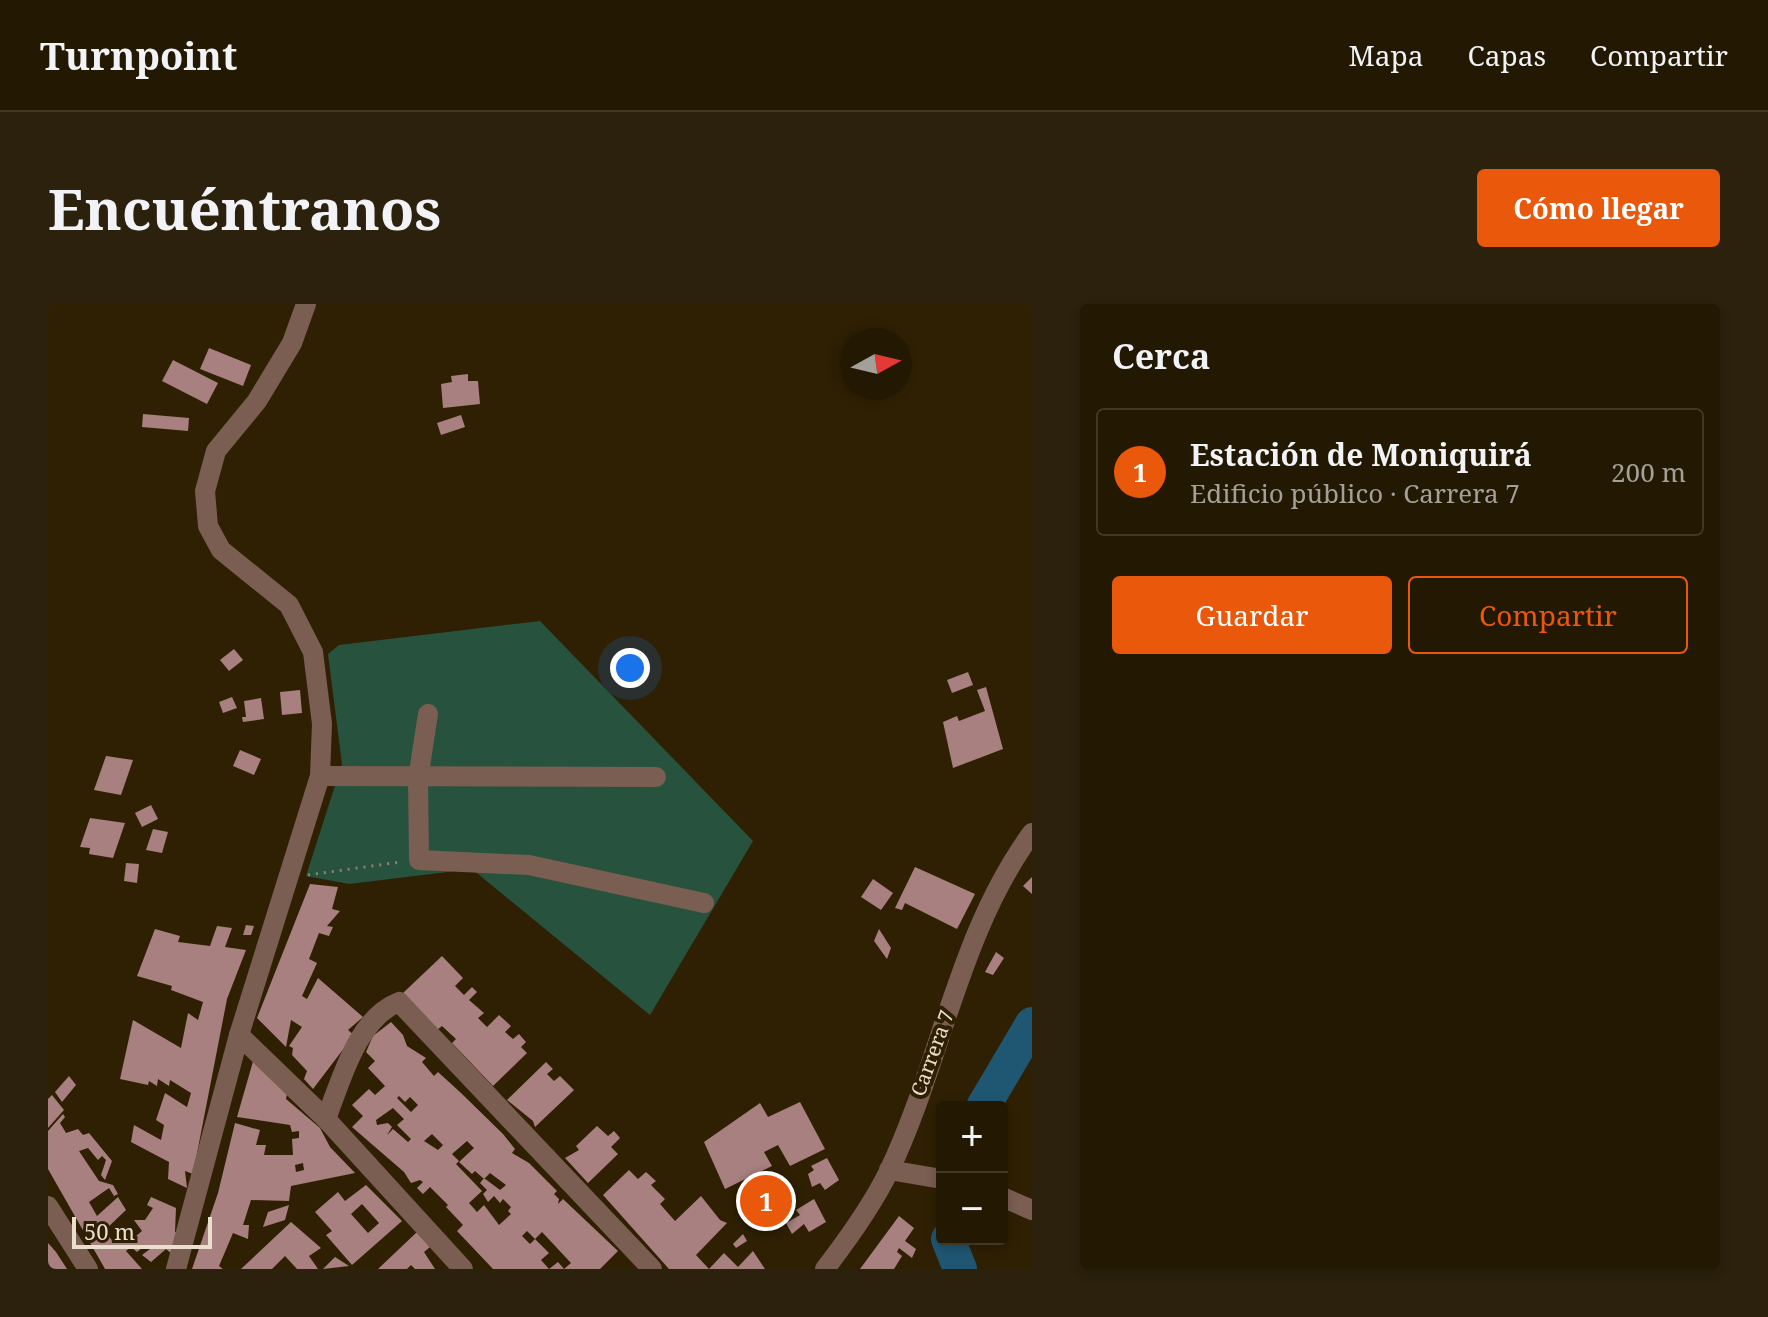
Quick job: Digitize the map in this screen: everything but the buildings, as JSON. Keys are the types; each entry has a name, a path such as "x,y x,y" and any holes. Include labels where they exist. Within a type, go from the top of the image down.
{"street":[{"path":"176,1269 239,1035 320,776 322,724 313,652 289,605 221,550 208,526 205,491 216,451 257,401 292,343 306,304"},
{"path":"428,714 418,779 419,860 529,865 704,903"},
{"path":"320,776 418,779 656,777"},
{"name":"Carrera 7","path":"825,1269 889,1170 975,939 1020,848 1032,833"},
{"path":"326,1119 354,1049 371,1025 399,1002 641,1265"},
{"path":"239,1035 326,1119 463,1269"},
{"path":"889,1170 935,1177"},
{"path":"1008,1200 1032,1210"},
{"path":"48,1206 88,1269"}],"path":[{"path":"289,878 419,860"}],"green space":[{"path":"540,621 753,841 650,1015 472,869 349,884 306,876 342,764 328,654 339,645"}],"waterway":[{"path":"987,1101 1032,1024"},
{"path":"950,1245 960,1269"}],"place":[{"name":"Estación de Moniquirá","path":"766,1201"}]}
